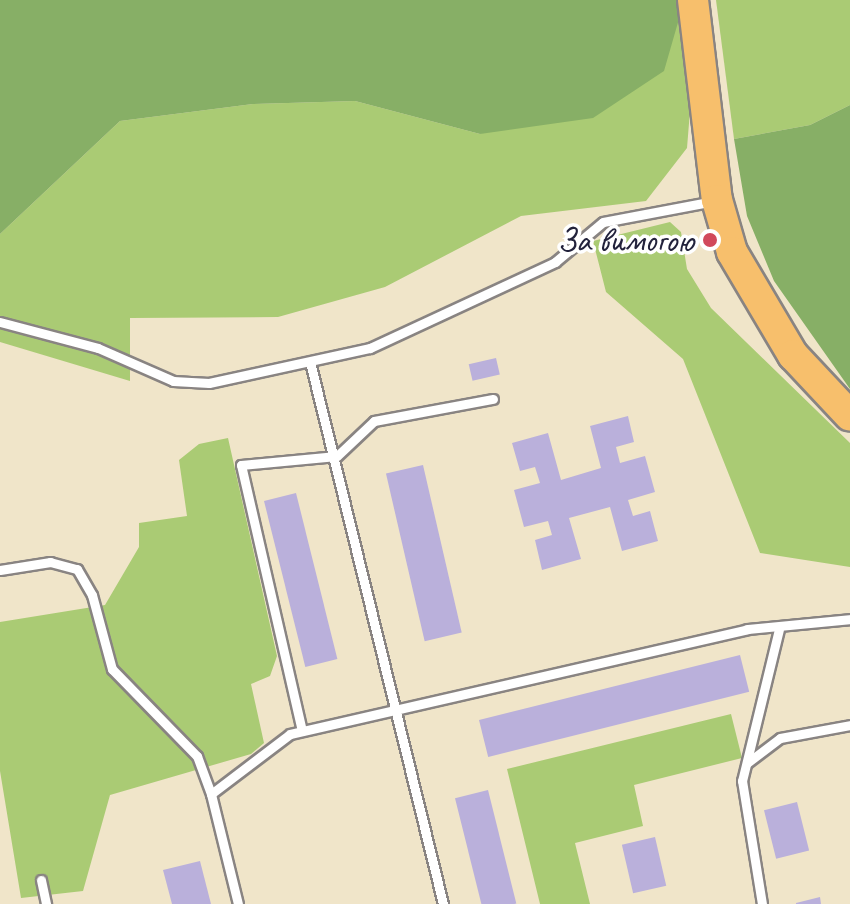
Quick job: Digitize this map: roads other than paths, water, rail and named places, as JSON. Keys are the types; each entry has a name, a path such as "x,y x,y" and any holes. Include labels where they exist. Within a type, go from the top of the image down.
{"main road":[{"path":"693,0 717,200 753,296 793,355 850,416"}],"lane":[{"path":"0,322 98,348 173,381 209,383 311,366 426,326 555,262 603,222 717,200"},
{"path":"311,366 337,456 443,904"},
{"path":"302,731 241,465 337,456 374,421 493,399"},
{"path":"0,570 50,562 77,569 92,595 112,669 197,756 211,794 238,904"},
{"path":"211,794 302,731 747,629 779,629 850,619"},
{"path":"762,904 742,781 779,629"},
{"path":"747,763 780,738 850,725"},
{"path":"41,880 46,904"}],"place":[{"name":"За вимогою","path":"710,240"}]}
